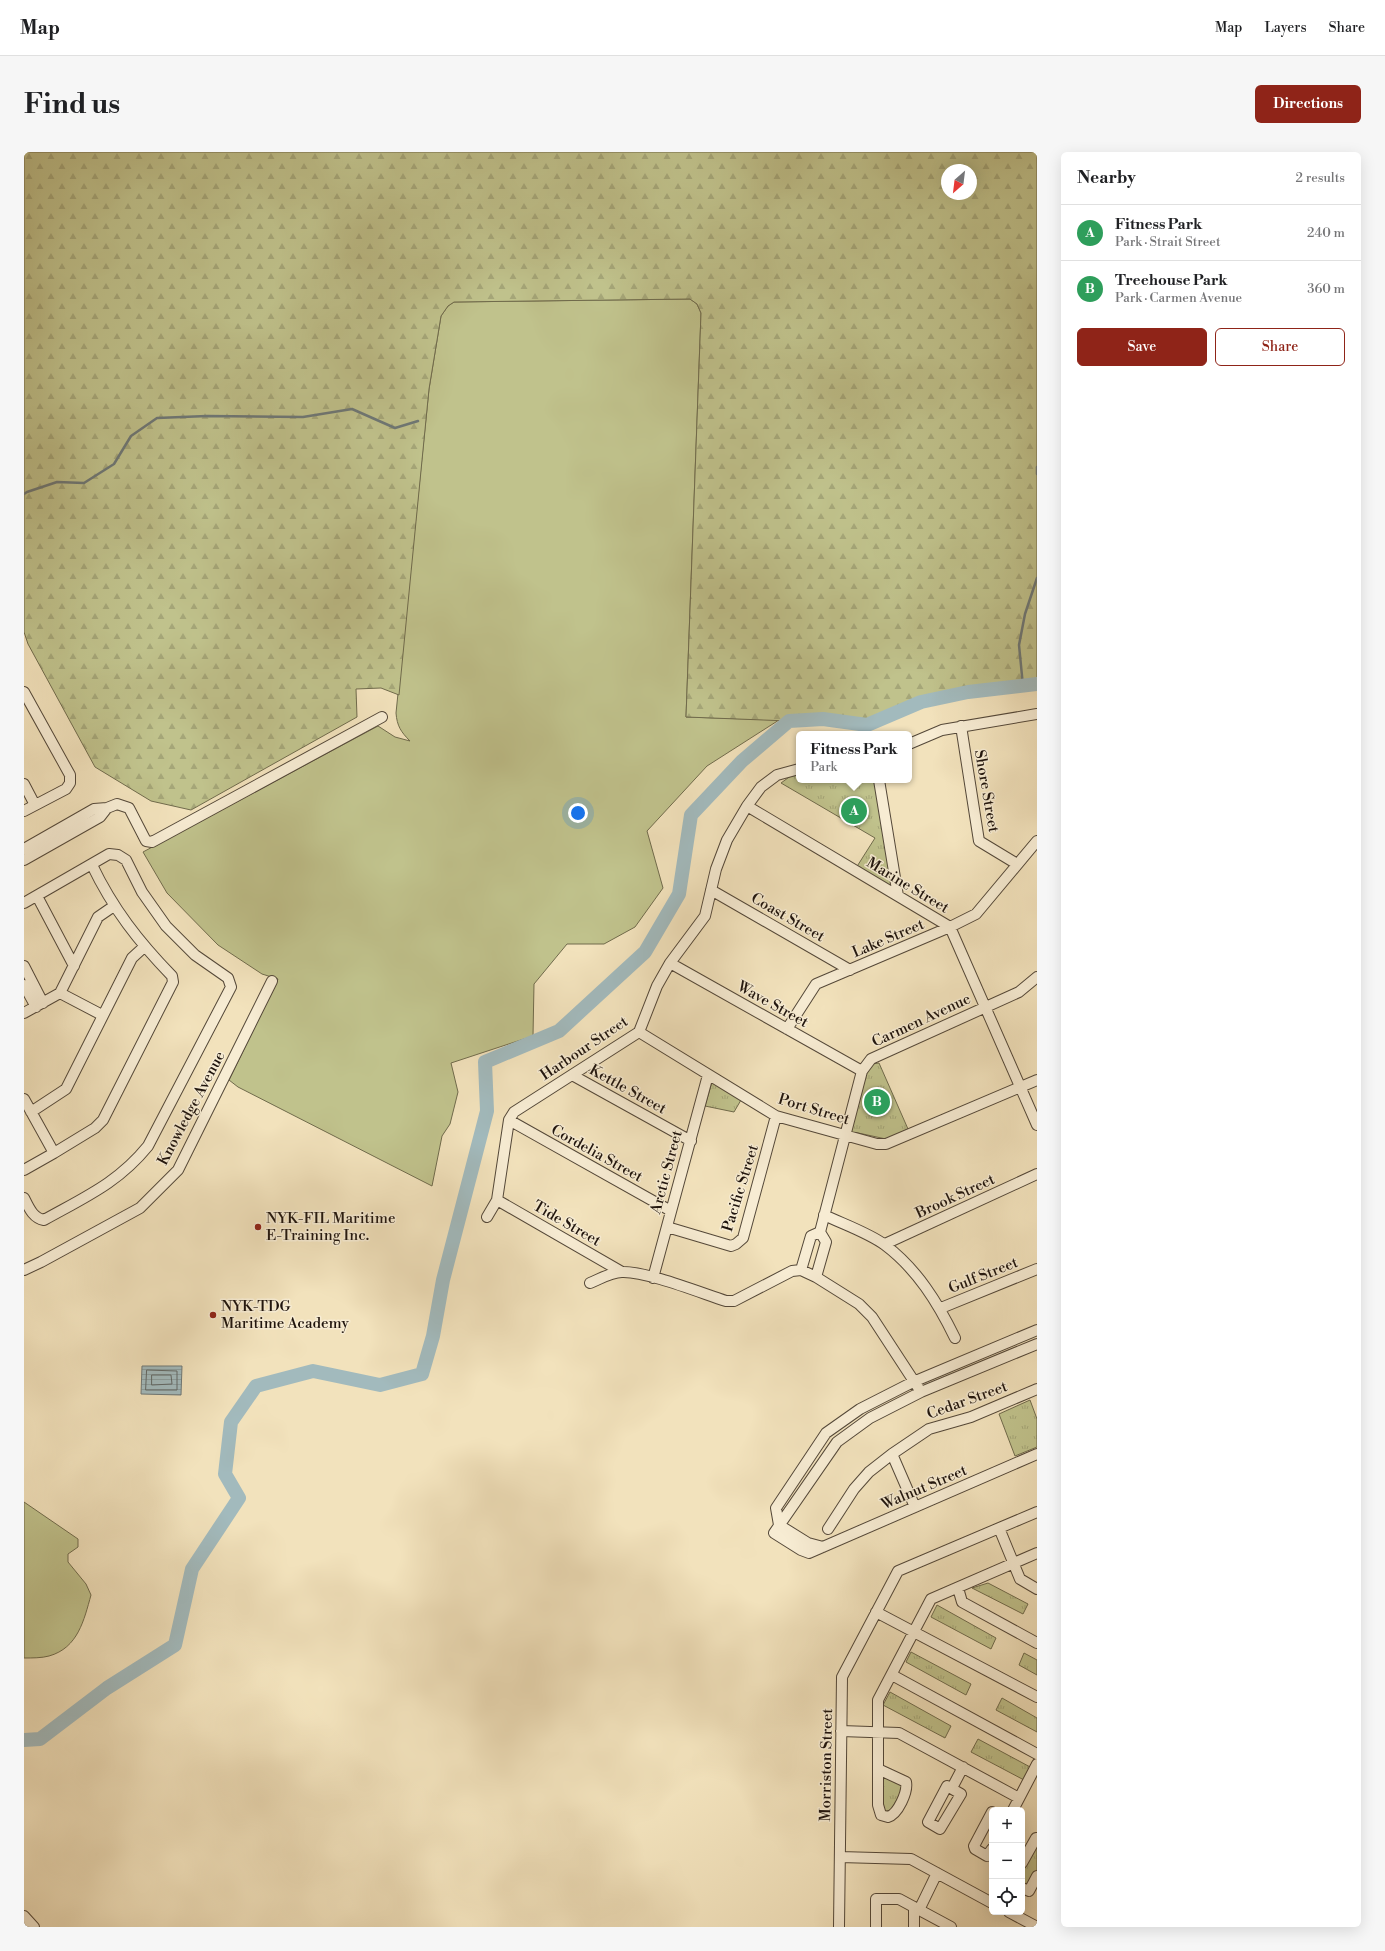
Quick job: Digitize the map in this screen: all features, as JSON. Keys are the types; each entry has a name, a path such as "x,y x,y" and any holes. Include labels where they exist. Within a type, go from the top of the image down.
{"street":[{"path":"24,692 70,775 70,782 66,789 24,811"},
{"path":"912,743 942,730 1037,714"},
{"path":"24,849 94,809 107,808 118,804 129,808 146,841 152,842 382,717"},
{"name":"Shore Street","path":"961,726 979,841 1017,864"},
{"name":"Harbour Street","path":"508,1120 514,1112 639,1032 652,998 670,963 705,916 726,840 747,806 762,787 777,775 796,770"},
{"path":"879,783 898,896"},
{"path":"24,784 35,805"},
{"name":"Marine Street","path":"747,806 950,927 1037,1125"},
{"path":"24,860 100,817 107,808"},
{"name":"Lake Street","path":"787,1029 816,984 950,927 976,914 1037,841"},
{"path":"24,903 109,854 118,855 126,860 142,892 166,926 195,955 228,978 231,987 148,1146 136,1161 112,1182 44,1220 38,1219 33,1214 24,1198"},
{"path":"24,1170 96,1128 103,1120 173,982 172,976 144,947 114,906 92,865"},
{"name":"Coast Street","path":"711,890 850,970"},
{"path":"37,896 74,966"},
{"path":"24,1013 60,993 98,917 114,906"},
{"path":"31,1112 66,1089 132,958 144,947"},
{"name":"Wave Street","path":"670,963 862,1071"},
{"path":"24,966 39,1005"},
{"name":"Carmen Avenue","path":"862,1071 871,1060 1019,992 1037,977"},
{"name":"Knowledge Avenue","path":"24,1270 140,1208 178,1170 272,981"},
{"path":"24,985 39,1005"},
{"path":"60,993 102,1015"},
{"name":"Port Street","path":"639,1032 776,1116 886,1144 1037,1080"},
{"path":"816,1277 826,1242 820,1232 862,1071"},
{"name":"Arctic Street","path":"653,1278 708,1074"},
{"name":"Kettle Street","path":"572,1075 691,1140"},
{"path":"24,1099 54,1152"},
{"name":"Pacific Street","path":"667,1227 730,1246 736,1244 743,1238 776,1116"},
{"path":"487,1217 497,1200 508,1120"},
{"name":"Cordelia Street","path":"508,1120 671,1211"},
{"name":"Brook Street","path":"885,1244 1037,1174"},
{"name":"Tide Street","path":"497,1200 622,1272"},
{"path":"824,1215 885,1244 926,1287 941,1308 955,1338"},
{"path":"801,1270 811,1236 820,1232"},
{"name":"Gulf Street","path":"941,1308 1037,1269"},
{"path":"590,1283 606,1276 622,1272 653,1278 726,1302 734,1301 792,1271 801,1270 816,1277 859,1304 872,1318 921,1392"},
{"path":"776,1529 776,1508 826,1434 860,1409 913,1382 1037,1330"},
{"path":"776,1529 837,1442 870,1418 921,1392 1037,1344"},
{"name":"Cedar Street","path":"828,1529 854,1489 869,1472 892,1454 929,1429 971,1417 1037,1389"},
{"path":"892,1454 915,1507"},
{"name":"Walnut Street","path":"776,1529 801,1550 809,1553 1037,1454"},
{"name":"Morriston Street","path":"839,1927 842,1677 898,1571 1037,1512"},
{"path":"999,1528 1012,1564 1020,1579 1037,1589"},
{"path":"878,1769 906,1782 905,1792 895,1812 888,1817 881,1815 878,1812 878,1769 878,1732 878,1700 931,1599 1037,1553"},
{"path":"958,1588 962,1602 1037,1643"},
{"path":"876,1612 1037,1697"},
{"path":"892,1675 1037,1754"},
{"path":"841,1731 899,1733 1019,1798"},
{"path":"1014,1807 1037,1764"},
{"path":"952,1788 963,1767"},
{"path":"989,1818 974,1846 975,1849 988,1856 989,1854"},
{"path":"1025,1858 1037,1838"},
{"path":"840,1857 911,1859 989,1901"},
{"path":"914,1927 916,1909 936,1873"},
{"path":"1025,1889 1029,1891 1037,1876"},
{"path":"876,1927 876,1899 899,1899 951,1927"},
{"path":"1015,1915 1037,1927"},
{"path":"24,1916 34,1927"}],"green space":[{"path":"24,152 1037,152 1037,684 968,692 921,702 867,725 823,719 789,721 686,717 701,313 697,304 690,299 454,302 448,306 441,316 429,389 399,695 381,688 356,689 357,717 191,810 151,801 95,767 28,644 24,632"},
{"path":"690,299 697,304 701,313 686,717 779,720 707,766 647,831 663,888 635,927 604,944 567,944 534,984 533,1036 451,1063 458,1092 450,1124 442,1136 432,1186 238,1087 229,1080 278,979 262,974 218,945 167,893 143,852 378,726 395,737 410,741 404,735 397,722 396,713 429,389 441,316 448,306 454,302"},
{"path":"796,774 796,783 875,783 895,892 856,868 875,838 781,783 792,775"},
{"path":"879,1063 908,1129 886,1139 849,1131 866,1075 872,1064"},
{"path":"712,1082 741,1100 734,1112 705,1106"},
{"path":"1030,1400 1037,1419 1037,1447 1015,1456 999,1414"},
{"path":"24,1502 78,1539 78,1547 68,1554 68,1562 86,1584 91,1595 86,1614 78,1632 67,1647 49,1656 34,1658 24,1658"},
{"path":"988,1583 1028,1604 1023,1614 972,1588"},
{"path":"937,1605 996,1638 991,1649 931,1617"},
{"path":"911,1652 971,1684 966,1695 906,1662"},
{"path":"1024,1653 1037,1660 1037,1675 1019,1665"},
{"path":"890,1692 951,1726 945,1738 883,1705"},
{"path":"1002,1698 1037,1718 1037,1732 996,1710"},
{"path":"978,1739 1032,1768 1024,1780 971,1752"},
{"path":"887,1775 903,1782 904,1788 889,1813 884,1812 882,1778"},
{"path":"1037,1842 1037,1870 1028,1887 1025,1886 1025,1864"}],"water":[{"path":"142,1366 182,1366 181,1395 141,1394"}],"waterway":[{"path":"24,494 57,482 84,483 114,464 131,436 157,418 207,416 303,417 352,409 395,428 418,421"},
{"path":"1037,467 1037,474"},
{"path":"1023,686 1019,645 1025,614 1037,578"},
{"path":"24,1740 40,1739 107,1688 175,1645 192,1569 239,1498 225,1474 231,1422 256,1386 313,1371 380,1385 422,1374 433,1336 443,1280 487,1111 485,1062 559,1031 645,952 679,894 691,815 742,761 789,721 823,719 867,725 921,702 968,692 1037,684"}],"place":[{"name":"Fitness Park","path":"854,811"},
{"name":"Treehouse Park","path":"877,1102"},
{"name":"NYK-FIL Maritime E-Training Inc.","path":"258,1227"},
{"name":"NYK-TDG Maritime Academy","path":"213,1315"}]}
